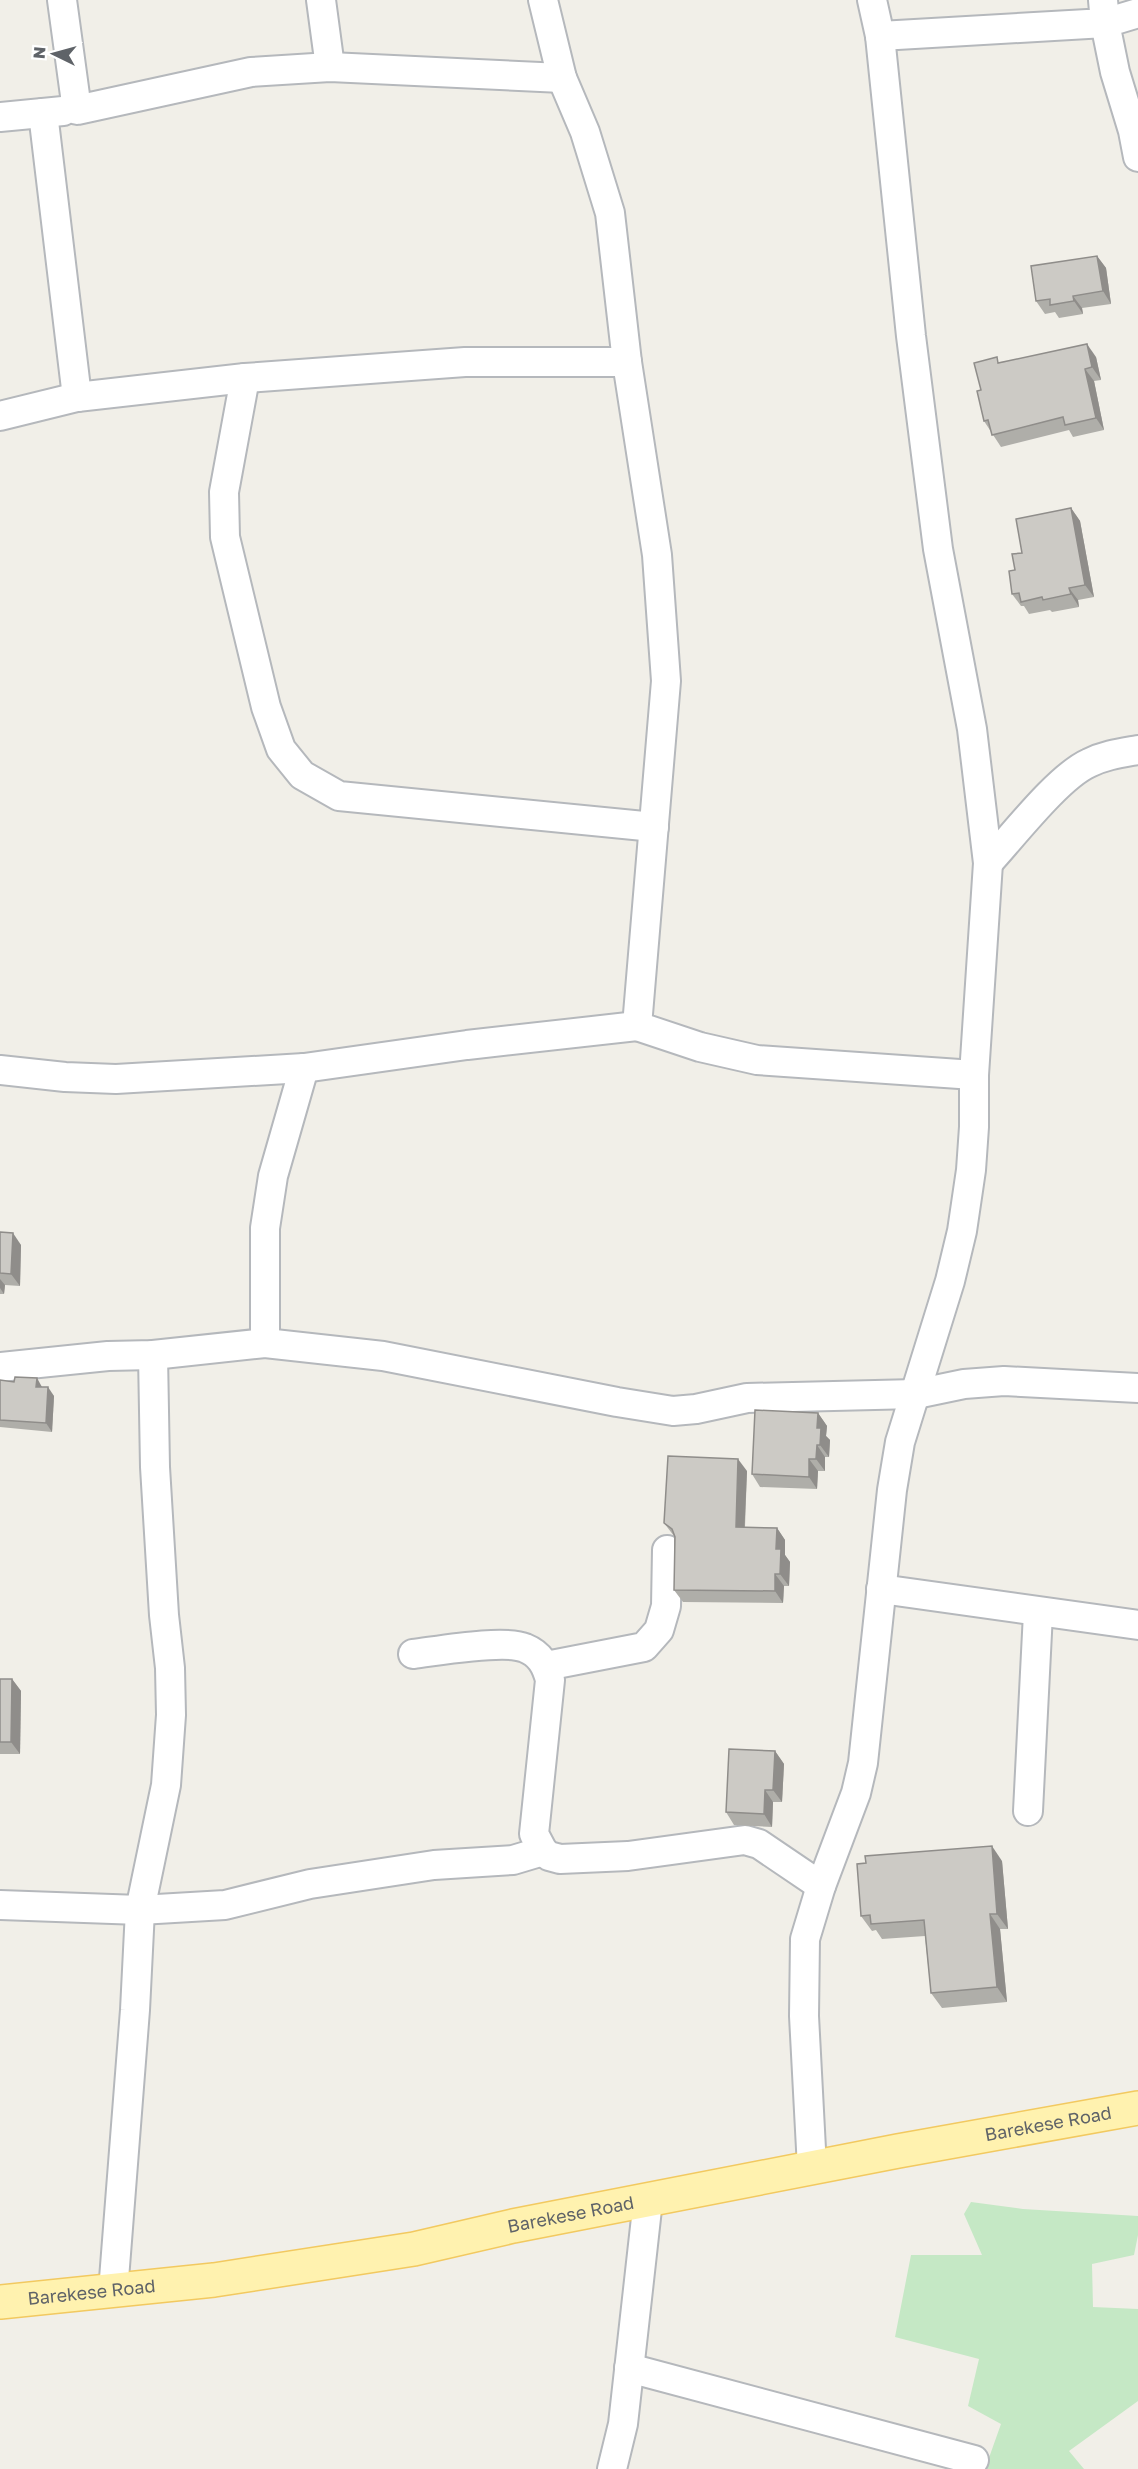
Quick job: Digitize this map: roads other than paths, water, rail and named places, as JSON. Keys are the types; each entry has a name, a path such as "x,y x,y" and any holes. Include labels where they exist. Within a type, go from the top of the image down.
{"main road":[{"name":"Barekese Road","path":"0,2302 214,2280 414,2249 513,2226 1138,2108"}],"street":[{"path":"62,0 77,110"},
{"path":"321,0 330,67"},
{"path":"543,0 562,78 585,132 610,213 627,362 657,555 666,681 637,1026"},
{"path":"812,2168 803,1978 805,1939 821,1886 856,1793 863,1763 881,1589 900,1442 950,1281 962,1231 971,1170 974,1075 988,863 972,729 938,549 911,336 880,36 872,0"},
{"path":"880,36 1104,11 1138,13"},
{"path":"1104,11 1115,72 1138,156"},
{"path":"0,117 77,110 251,72 330,67 562,78"},
{"path":"43,113 77,397"},
{"path":"0,416 77,397 245,378 465,362 627,362"},
{"path":"245,378 224,492 225,537 266,707 280,749 303,775 339,796 654,827"},
{"path":"988,863 1064,780 1087,764 1107,756 1138,750"},
{"path":"1,1069 65,1077 116,1079 304,1068 637,1026 700,1047 757,1060 974,1075"},
{"path":"265,1343 265,1228 273,1176 304,1068"},
{"path":"0,1367 108,1356 153,1355 265,1343 383,1356 673,1411 696,1409 747,1398 916,1394 964,1384 1004,1381 1138,1388"},
{"path":"112,2292 135,2010 140,1910 166,1785 171,1714 170,1668 164,1615 155,1467 153,1355"},
{"path":"546,1666 644,1647 659,1630 666,1606 667,1550"},
{"path":"881,1589 1038,1613 1138,1625"},
{"path":"1028,1811 1038,1613"},
{"path":"413,1654 506,1644 524,1647 546,1666 550,1680 534,1834 543,1851 549,1856 560,1859 628,1856 745,1840 759,1844 821,1886"},
{"path":"0,1905 140,1910 225,1905 310,1884 434,1865 513,1860 543,1851"},
{"path":"612,2469 623,2424 648,2200"},
{"path":"629,2368 974,2460"}]}
